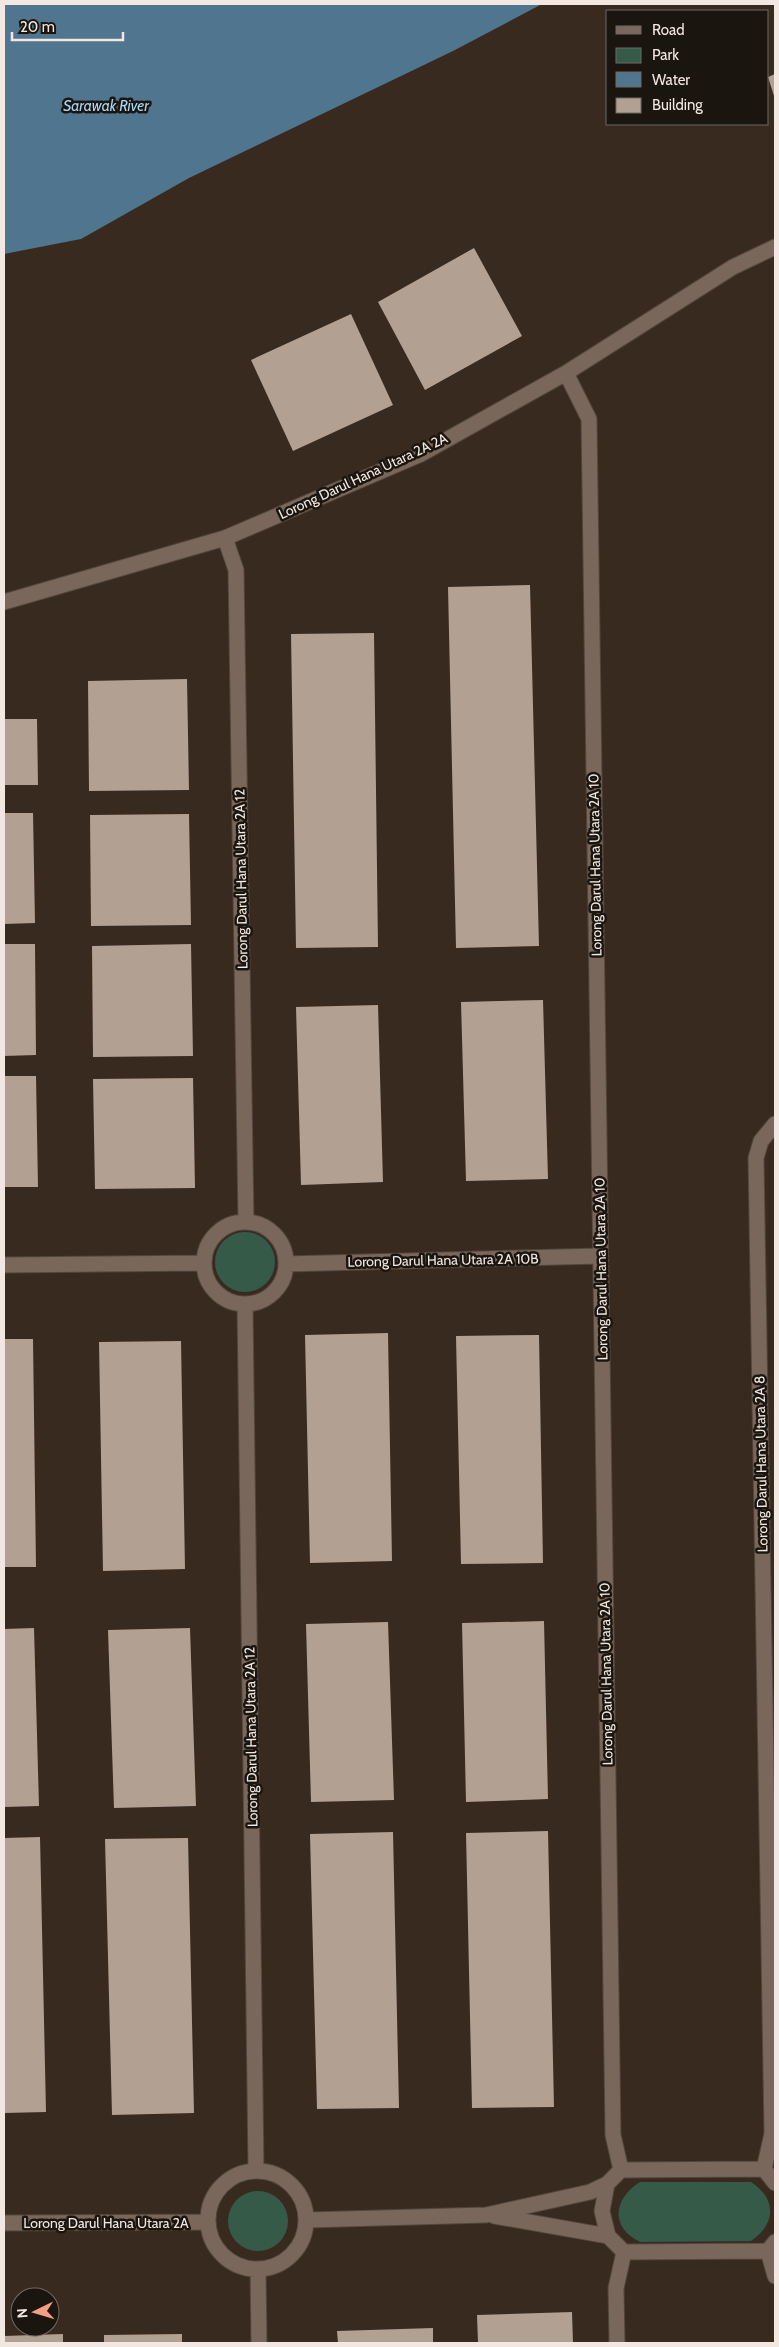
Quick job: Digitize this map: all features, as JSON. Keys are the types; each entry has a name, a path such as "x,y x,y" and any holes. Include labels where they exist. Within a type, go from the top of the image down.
{"street":[{"name":"Lorong Darul Hana Utara 2A 2A","path":"4,602 225,538 420,454 566,373 734,267 775,247"},
{"name":"Lorong Darul Hana Utara 2A 10","path":"566,373 589,419 613,2125 621,2170"},
{"name":"Lorong Darul Hana Utara 2A 12","path":"225,538 236,570 246,1221"},
{"name":"Lorong Darul Hana Utara 2A 8","path":"764,2168 772,2134 756,1158 761,1141 775,1124"},
{"path":"246,1221 260,1224 271,1231 282,1247 286,1264 282,1279 275,1290 266,1298 245,1304 225,1298 214,1289 207,1278 204,1263 206,1250 212,1237 223,1228 246,1221"},
{"name":"Lorong Darul Hana Utara 2A 10B","path":"286,1264 600,1256"},
{"path":"4,1264 204,1263"},
{"name":"Lorong Darul Hana Utara 2A 12","path":"245,1304 256,2170"},
{"path":"307,2220 486,2215 590,2192 606,2184 621,2170 764,2168 775,2183"},
{"path":"256,2170 272,2172 286,2180 298,2191 305,2206 307,2220 303,2238 294,2252 282,2263 266,2269 250,2269 234,2263 221,2253 212,2239 208,2222 210,2207 216,2193 227,2181 240,2173 256,2170"},
{"path":"606,2184 602,2211 608,2236 624,2252 772,2246 775,2276"},
{"path":"486,2215 608,2236"},
{"name":"Lorong Darul Hana Utara 2A","path":"4,2223 208,2222"},
{"path":"617,2343 616,2288 624,2252"},
{"path":"258,2269 259,2343"}],"green space":[{"path":"245,1232 262,1237 270,1245 275,1262 270,1279 262,1287 245,1292 228,1287 220,1279 215,1262 220,1245 228,1237"},
{"path":"640,2182 751,2182 765,2196 769,2204 769,2219 765,2227 751,2241 640,2242 623,2229 619,2212 620,2204 625,2196"},
{"path":"258,2191 275,2196 283,2204 288,2221 283,2238 275,2246 258,2251 241,2246 233,2238 228,2221 233,2204 241,2196"}],"water":[{"name":"Sarawak River","path":"4,4 542,4 453,51 189,178 81,239 4,254"}],"building":[{"path":"775,74 775,99 769,80 769,77"},
{"path":"474,248 522,336 425,390 378,302"},
{"path":"351,314 393,405 293,451 251,360"},
{"path":"530,585 539,946 456,948 448,587"},
{"path":"374,633 378,947 296,948 291,634"},
{"path":"187,679 189,790 89,791 88,681"},
{"path":"4,719 37,719 38,785 4,785"},
{"path":"4,813 33,813 35,923 4,924"},
{"path":"189,814 191,925 91,926 90,815"},
{"path":"4,944 35,944 36,1055 4,1056"},
{"path":"191,944 193,1056 93,1057 92,946"},
{"path":"543,1000 548,1179 466,1181 461,1002"},
{"path":"378,1005 383,1182 301,1185 296,1007"},
{"path":"4,1076 36,1076 38,1187 4,1187"},
{"path":"193,1078 195,1188 95,1189 93,1079"},
{"path":"388,1333 392,1561 310,1563 305,1335"},
{"path":"539,1335 543,1563 461,1564 456,1336"},
{"path":"4,1339 33,1339 36,1567 4,1567"},
{"path":"181,1341 185,1569 103,1571 99,1342"},
{"path":"544,1621 548,1799 466,1802 462,1623"},
{"path":"388,1622 394,1800 311,1802 306,1624"},
{"path":"34,1628 39,1806 4,1807 4,1629"},
{"path":"190,1628 196,1806 114,1808 108,1630"},
{"path":"548,1831 554,2107 472,2108 466,1833"},
{"path":"393,1832 399,2108 317,2109 310,1834"},
{"path":"40,1837 46,2112 4,2113 4,1838"},
{"path":"188,1838 194,2113 112,2115 105,1839"},
{"path":"572,2312 573,2343 478,2343 477,2315"},
{"path":"433,2328 433,2343 338,2343 337,2331"},
{"path":"60,2334 63,2334 63,2343 4,2343 4,2336 60,2337"},
{"path":"182,2334 182,2343 104,2343 104,2335"}]}
